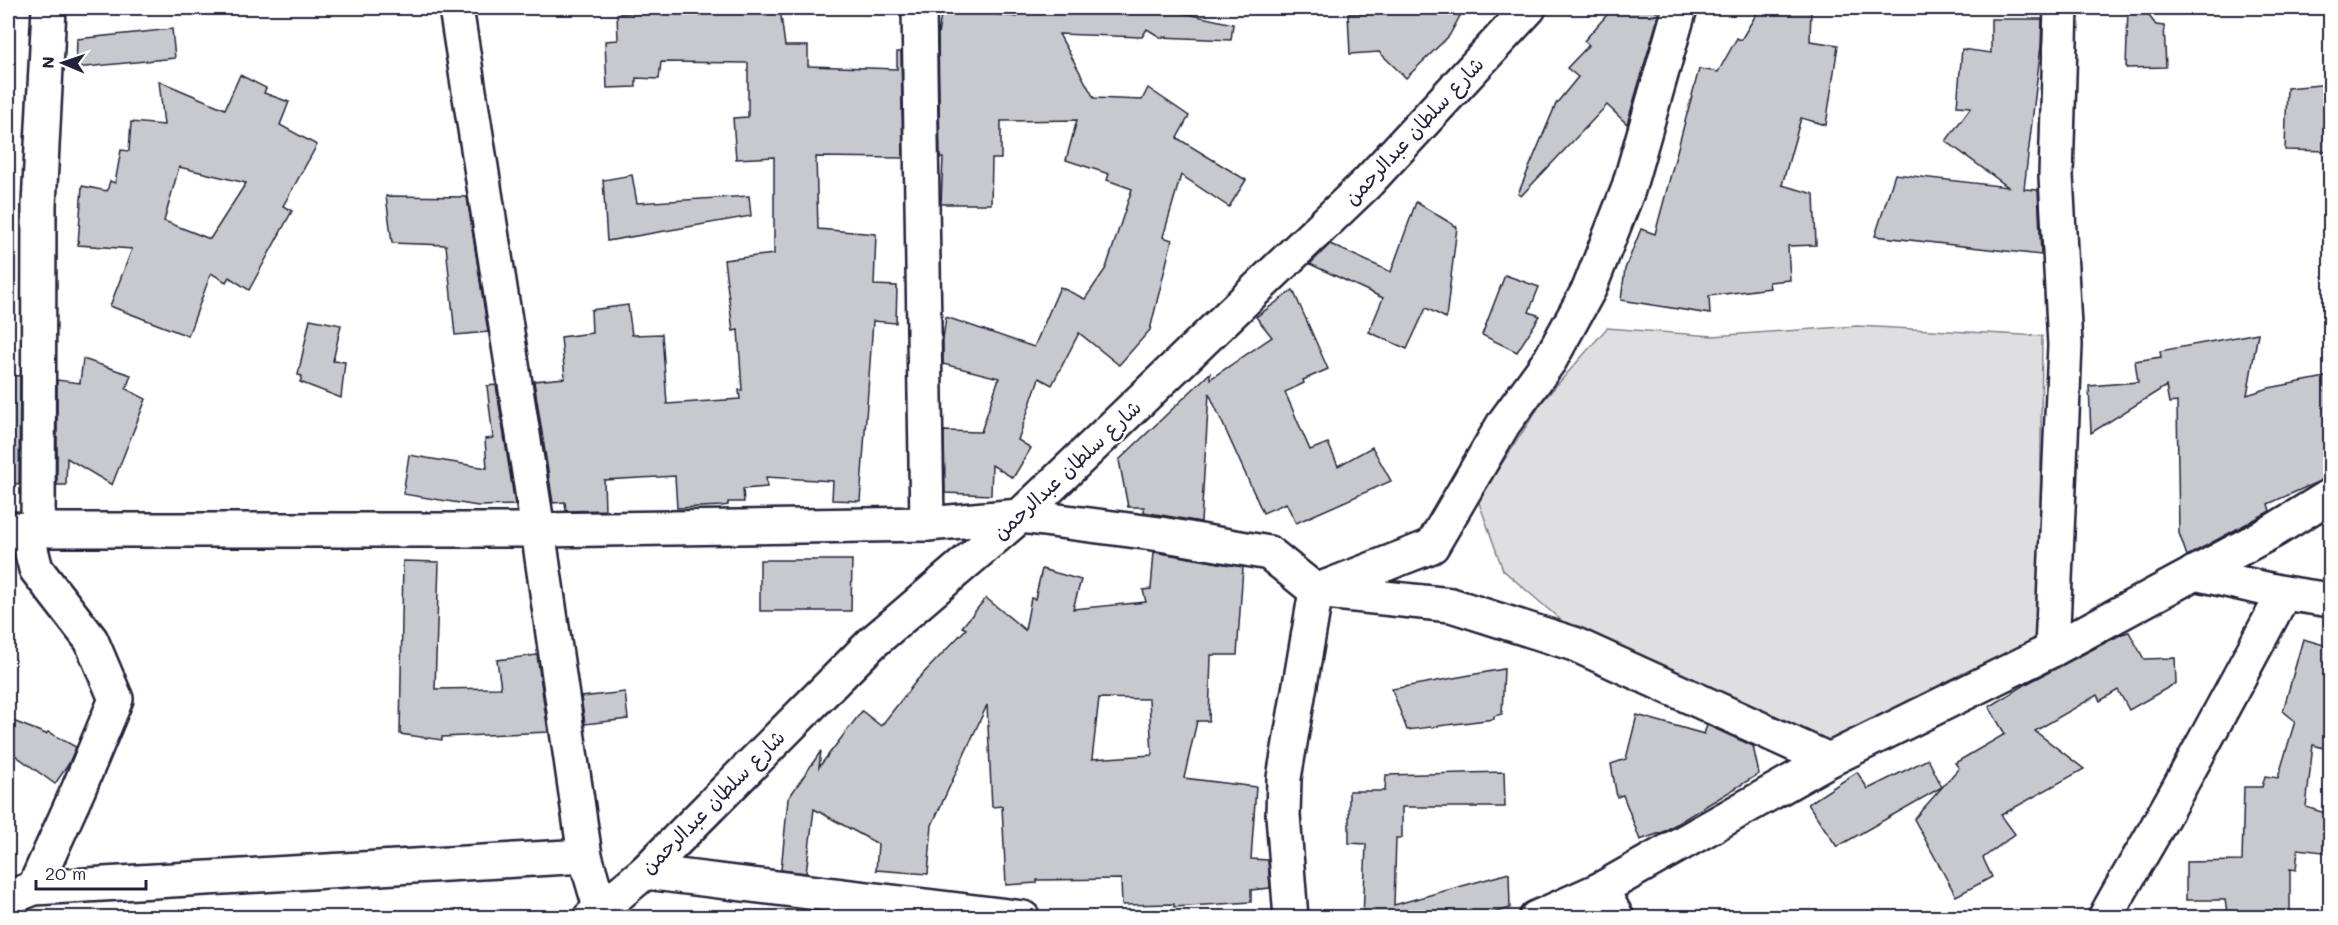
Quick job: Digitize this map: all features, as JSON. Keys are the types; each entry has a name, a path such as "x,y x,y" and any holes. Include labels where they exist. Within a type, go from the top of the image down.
{"street":[{"path":"21,893 79,788 116,699 91,640 36,569 24,530 49,8"},
{"path":"456,8 595,912"},
{"path":"919,8 927,524"},
{"name":"شارع سلطان عبدالرحمن","path":"595,912 645,872 872,644 1020,516 1367,183 1529,8"},
{"path":"1316,591 1432,546 1504,423 1551,360 1589,289 1628,190 1680,8"},
{"path":"2052,650 2065,345 2056,176 2061,8"},
{"path":"1536,918 1601,889 1829,760 2052,650 2273,531 2331,496"},
{"path":"24,530 538,530 927,524 1020,516 1160,534 1269,553 1316,591 1451,605 1574,644 1829,760"},
{"path":"2194,573 2284,593 2331,600"},
{"path":"1291,918 1283,815 1284,778 1316,591"},
{"path":"2105,918 2121,886 2157,829 2284,593"},
{"path":"21,893 585,856"},
{"path":"645,872 1023,918"},
{"path":"1601,889 1617,918"}],"shaded area":[{"path":"1857,326 2042,336 2039,638 1820,747 1570,628 1503,570 1478,500 1542,402 1607,328 1713,336"}],"building":[{"path":"687,8 780,8 785,46 808,46 808,66 897,69 897,52 901,52 903,158 816,157 818,229 876,234 874,285 897,286 896,323 873,321 860,501 832,500 833,481 766,477 767,487 743,489 744,502 728,502 728,505 722,506 677,508 675,476 604,480 605,510 566,511 565,502 553,503 534,381 565,378 561,337 592,333 591,310 628,305 632,335 662,334 667,404 740,399 739,390 742,390 738,330 733,331 724,260 774,254 774,157 736,159 733,118 748,117 748,63 661,62 659,79 636,78 636,87 607,88 605,41 618,40 617,14"},
{"path":"942,8 1017,17 1017,13 1023,13 1023,8 1161,8 1233,24 1231,40 1160,37 1147,29 1142,37 1059,34 1094,98 1142,100 1148,88 1189,116 1177,138 1246,180 1229,207 1181,175 1163,237 1172,240 1150,330 1119,365 1079,333 1052,385 1039,378 1018,440 1031,448 1013,478 992,465 991,495 945,493 944,431 981,432 999,378 943,364 946,317 1034,347 1060,287 1085,299 1106,268 1132,189 1107,180 1109,174 1066,160 1077,120 1001,121 1001,159 992,159 991,204 941,204 943,158 940,158 938,35"},
{"path":"1401,8 1445,8 1460,16 1449,36 1406,78 1379,52 1350,54 1348,14 1400,10"},
{"path":"1613,8 1651,8 1659,14 1627,124 1607,105 1521,196 1518,194 1556,104 1578,77 1567,68 1589,45 1584,41"},
{"path":"1760,8 1811,8 1810,41 1838,45 1826,125 1801,118 1782,185 1814,194 1816,245 1788,246 1790,280 1769,282 1770,288 1709,296 1710,314 1621,300 1625,269 1641,229 1655,234 1699,69 1718,72 1737,38 1741,40"},
{"path":"2128,8 2143,8 2156,25 2164,26 2166,67 2126,68"},
{"path":"1991,19 2042,19 2041,46 2024,189 2038,190 2041,255 1875,236 1895,174 2008,187 1946,141 1971,107 1957,106 1962,49 1991,53"},
{"path":"172,29 175,58 76,68 77,39"},
{"path":"240,75 266,88 264,93 289,102 280,125 317,145 283,206 292,211 249,290 229,277 226,282 211,273 188,336 110,306 132,249 78,245 82,186 107,191 110,181 115,183 121,150 129,151 131,122 164,125 159,81 225,109","holes":["179,167 246,183 210,239 164,221"]},
{"path":"2331,84 2331,151 2285,150 2287,88"},
{"path":"632,175 637,203 749,196 751,216 607,241 603,180"},
{"path":"386,196 467,197 488,332 455,335 446,245 392,243"},
{"path":"1416,202 1457,227 1446,318 1426,308 1407,349 1369,332 1383,298 1310,264 1330,244 1391,272"},
{"path":"1505,275 1539,287 1529,312 1540,316 1517,352 1482,335"},
{"path":"1293,290 1328,369 1303,380 1304,383 1285,392 1310,450 1328,443 1338,466 1372,447 1391,481 1296,523 1286,503 1263,513 1209,393 1201,522 1144,512 1144,507 1128,507 1119,460 1210,373 1210,379 1272,337 1256,317"},
{"path":"310,319 341,325 333,361 345,362 341,398 300,382 302,376 298,375"},
{"path":"2258,333 2247,395 2269,388 2331,376 2331,476 2268,504 2270,511 2187,556 2179,533 2177,402 2169,403 2166,386 2091,433 2089,386 2138,382 2135,361 2161,357 2160,351"},
{"path":"83,359 131,375 126,389 146,399 112,485 67,458 66,485 57,485 57,380 80,383"},
{"path":"8,375 20,376 19,484 8,483"},
{"path":"496,385 515,505 478,506 403,494 409,455 487,468 485,439 493,438 487,386"},
{"path":"1154,552 1243,567 1237,655 1211,655 1209,721 1197,721 1184,778 1256,787 1251,859 1268,860 1270,888 1251,890 1251,902 1174,907 1174,904 1122,905 1121,879 1037,880 1037,883 1006,885 1002,806 992,807 987,705 932,825 928,874 876,870 878,844 814,809 806,873 781,870 788,799 821,751 819,767 862,711 881,726 917,680 966,629 962,627 986,598 1025,630 1031,598 1035,599 1042,569 1081,580 1073,609 1146,602 1143,590 1151,589","holes":["1099,698 1149,699 1152,755 1092,759"]},
{"path":"760,560 852,560 851,611 760,611"},
{"path":"403,561 439,562 435,689 501,688 497,660 537,655 548,732 442,737 442,740 400,734"},
{"path":"2129,632 2144,659 2175,658 2176,683 2129,710 2118,690 2100,701 2097,695 2035,731 2084,769 2001,815 2015,834 1983,858 1992,877 1956,896 1914,819 1959,768 1955,763 2005,734 1989,707 2028,683"},
{"path":"2303,639 2331,647 2331,750 2313,745 2306,807 2331,815 2331,853 2298,849 2296,870 2290,869 2290,918 2228,918 2225,900 2186,900 2186,862 2242,861 2244,787 2262,787 2265,776 2278,778 2295,721 2283,711"},
{"path":"1504,669 1502,714 1494,716 1494,719 1407,730 1392,689"},
{"path":"625,692 628,719 585,724 581,697"},
{"path":"1637,715 1704,734 1707,725 1753,746 1759,774 1663,832 1640,840 1623,795 1617,797 1611,764 1626,759"},
{"path":"8,719 46,734 48,732 76,747 68,765 55,784 8,750"},
{"path":"1928,759 1942,787 1837,847 1808,804 1857,772 1868,789"},
{"path":"1504,772 1505,807 1402,807 1402,838 1396,838 1394,905 1509,873 1510,908 1477,918 1363,918 1366,844 1349,843 1349,791 1385,791 1386,775"}]}
